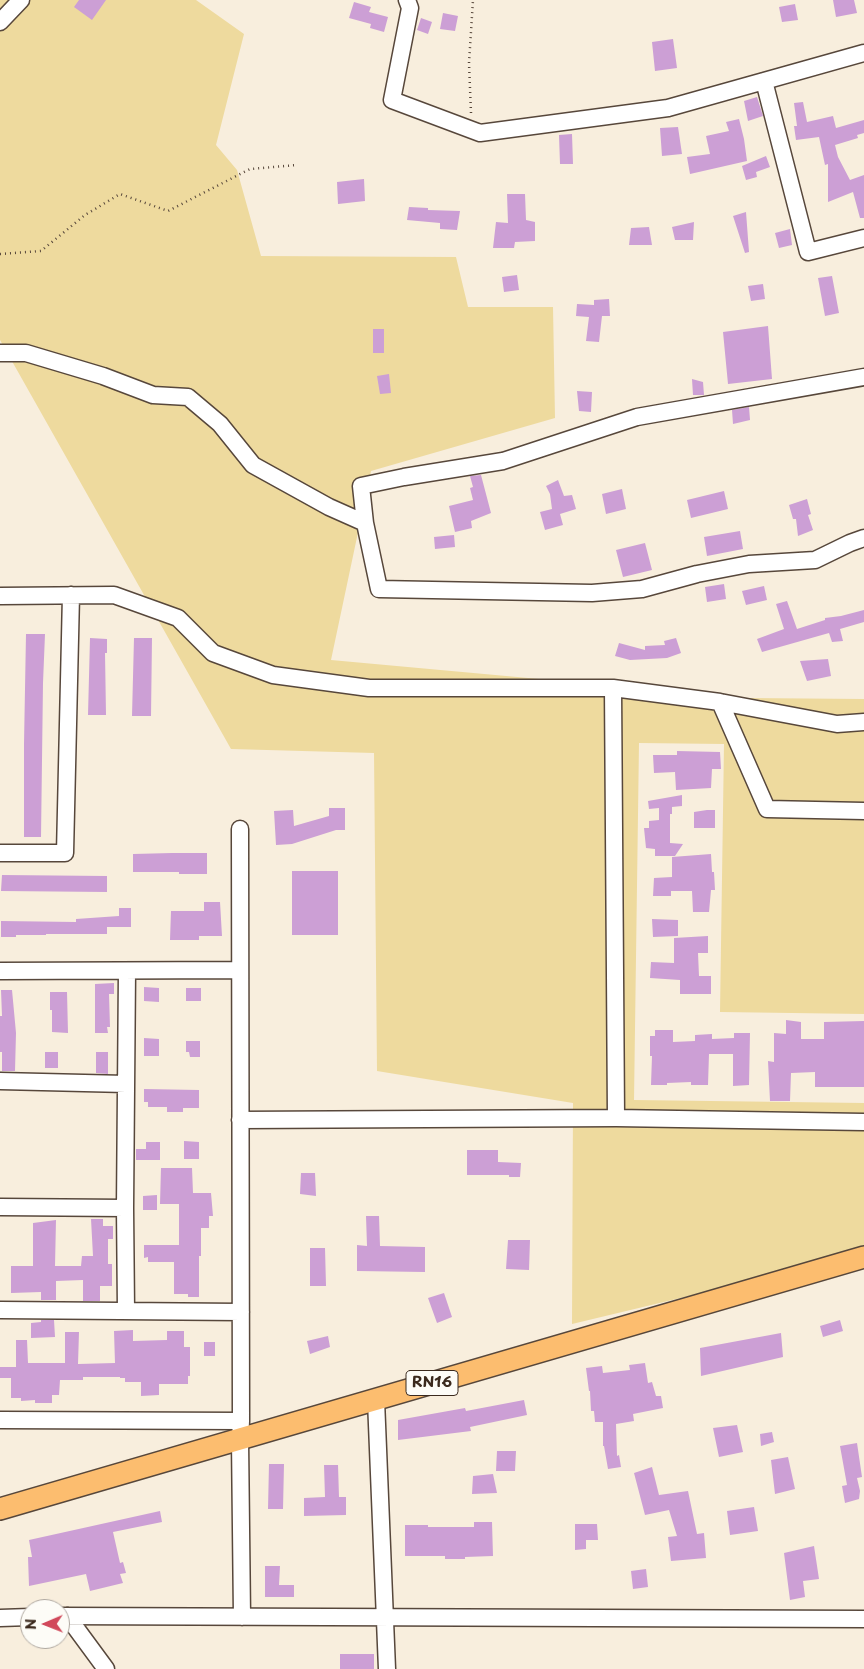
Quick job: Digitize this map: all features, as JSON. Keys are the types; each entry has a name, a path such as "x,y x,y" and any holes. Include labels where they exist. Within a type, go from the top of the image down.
{"main road":[{"name":"RN16","path":"0,1509 241,1431 376,1400 864,1257"}],"street":[{"path":"0,22 21,0"},
{"path":"407,0 410,8 392,100 480,133 668,108 864,53"},
{"path":"764,81 808,252 864,238"},
{"path":"0,352 26,353 103,376 153,395 188,397 220,424 253,465 329,507 365,523"},
{"path":"864,377 637,417 503,461 361,486 365,523 379,589 592,593 642,589 698,574 749,564 815,560 864,538"},
{"path":"0,853 65,853 71,595"},
{"path":"0,596 114,595 178,618 213,654 273,675 369,688 613,688 720,702 837,724 864,722"},
{"path":"613,688 616,1118"},
{"path":"720,702 767,809 864,811"},
{"path":"240,829 242,1617"},
{"path":"0,971 240,970"},
{"path":"126,971 124,1208 126,1312"},
{"path":"0,1081 126,1084"},
{"path":"240,1120 616,1118 864,1122"},
{"path":"0,1207 124,1208"},
{"path":"0,1310 241,1312"},
{"path":"376,1400 387,1669"},
{"path":"0,1420 241,1431"},
{"path":"70,1616 864,1619"},
{"path":"0,1618 20,1617"},
{"path":"70,1625 106,1669"}],"path":[{"path":"471,130 469,63 473,0"},
{"path":"0,254 41,251 85,215 120,194 168,211 250,169 297,165"}],"sand":[{"path":"0,0 196,0 244,34 216,145 237,170 261,256 456,257 468,307 553,307 555,418 371,471 331,660 747,698 864,699 864,1014 720,1012 724,744 639,743 634,1100 864,1103 864,1254 572,1324 573,1103 377,1071 374,753 231,749 0,340"}],"building":[{"path":"79,0 106,0 92,20 74,7"},
{"path":"833,0 854,0 857,13 836,17"},
{"path":"354,2 371,7 369,12 388,17 384,32 370,28 371,24 349,18"},
{"path":"795,4 798,20 782,22 779,7"},
{"path":"443,13 458,16 455,31 440,29"},
{"path":"421,18 432,22 428,34 417,30"},
{"path":"673,39 677,68 655,71 652,42"},
{"path":"757,97 763,116 748,121 744,101"},
{"path":"803,102 807,122 833,116 836,128 864,120 864,133 857,135 858,138 835,145 838,157 850,180 864,175 864,218 860,218 853,192 828,202 828,164 825,165 819,137 796,140 794,126 797,126 794,103"},
{"path":"739,119 747,161 690,174 687,157 710,154 706,136 729,131 726,122"},
{"path":"678,127 682,154 662,156 660,128"},
{"path":"572,134 573,164 560,164 559,135"},
{"path":"766,156 770,167 756,172 757,177 746,180 742,166"},
{"path":"364,179 365,201 338,204 337,182"},
{"path":"507,194 525,194 526,220 535,222 535,241 515,242 514,248 493,248 496,222 508,223"},
{"path":"409,207 428,208 428,210 460,211 457,230 440,229 440,223 407,220"},
{"path":"746,212 749,252 745,253 733,216"},
{"path":"694,222 693,240 675,240 672,227"},
{"path":"649,227 652,245 629,245 631,228"},
{"path":"790,229 792,245 779,248 775,233"},
{"path":"517,275 519,290 504,292 502,277"},
{"path":"832,276 839,313 825,316 818,278"},
{"path":"763,284 765,299 751,301 748,286"},
{"path":"609,299 610,316 602,316 599,342 586,341 589,317 576,316 577,304 594,305 594,300"},
{"path":"768,326 772,379 728,384 723,332"},
{"path":"373,329 384,329 384,353 373,353"},
{"path":"389,374 391,393 380,394 377,376"},
{"path":"692,379 703,382 704,395 693,395"},
{"path":"577,391 592,392 591,412 579,411"},
{"path":"749,407 750,420 733,424 732,410"},
{"path":"481,475 491,513 471,521 472,528 455,532 449,506 473,500 470,488 473,487 470,476"},
{"path":"558,480 564,496 572,495 576,509 560,514 563,525 545,530 540,512 552,509 550,494 546,486"},
{"path":"622,489 626,509 606,514 602,494"},
{"path":"724,491 728,509 691,518 687,500"},
{"path":"807,499 811,514 808,515 813,530 798,536 796,519 793,519 789,505"},
{"path":"740,531 743,549 707,556 704,537"},
{"path":"454,535 455,547 435,549 434,537"},
{"path":"645,543 652,570 623,577 616,550"},
{"path":"724,584 726,599 707,602 705,587"},
{"path":"764,586 767,600 746,605 742,591"},
{"path":"787,601 797,629 825,620 825,618 864,610 864,622 840,629 843,641 832,642 829,633 762,652 757,639 784,629 776,604"},
{"path":"26,634 45,634 41,837 24,837"},
{"path":"90,638 107,639 107,653 105,653 106,715 88,715"},
{"path":"134,638 152,638 151,716 132,716"},
{"path":"676,638 681,653 667,658 630,660 615,656 619,643 645,650 645,646 665,645 664,641"},
{"path":"828,659 831,676 807,681 800,661"},
{"path":"677,751 720,752 721,769 712,769 711,788 676,790 675,772 654,773 653,755 677,755"},
{"path":"682,795 682,806 672,807 672,814 670,814 670,843 683,844 675,856 655,856 655,849 646,848 644,828 649,828 649,821 659,820 659,808 649,809 648,801"},
{"path":"329,808 345,808 345,830 336,830 292,844 276,845 274,811 293,810 294,826 329,816"},
{"path":"715,810 715,828 694,828 694,812"},
{"path":"207,853 207,874 133,872 133,854"},
{"path":"711,854 715,890 711,890 709,912 693,912 692,891 671,891 671,896 653,896 654,878 672,877 672,857"},
{"path":"292,871 338,871 338,935 292,935"},
{"path":"2,875 107,876 107,892 1,891"},
{"path":"204,902 220,902 222,936 199,936 199,940 170,940 171,911 204,911"},
{"path":"119,908 131,908 131,927 107,927 107,934 46,934 1,937 1,921 76,922 76,919 119,916"},
{"path":"652,919 678,920 678,936 653,937"},
{"path":"708,936 708,953 698,953 699,976 711,976 711,994 680,994 680,980 650,978 651,962 674,963 674,938"},
{"path":"114,983 114,994 109,994 110,1027 107,1027 108,1033 95,1033 95,984"},
{"path":"144,987 159,988 159,1002 144,1001"},
{"path":"186,988 201,988 201,1001 186,1001"},
{"path":"1,990 12,990 16,1033 15,1071 2,1071 2,1052 0,1052"},
{"path":"50,992 67,992 68,1033 52,1032"},
{"path":"786,1020 801,1022 801,1039 824,1039 824,1022 864,1021 864,1087 815,1087 815,1072 791,1073 790,1101 770,1101 768,1061 774,1062 774,1033 786,1034"},
{"path":"655,1030 673,1030 673,1042 695,1041 695,1035 712,1034 712,1039 734,1038 734,1033 750,1033 749,1085 733,1086 733,1054 709,1054 708,1085 691,1085 691,1082 651,1085 652,1056 650,1056 650,1036 655,1036"},
{"path":"144,1038 159,1039 159,1056 144,1056"},
{"path":"186,1041 200,1041 200,1057 190,1057 189,1052 186,1052"},
{"path":"45,1052 58,1052 58,1068 45,1068"},
{"path":"96,1052 108,1052 108,1074 96,1073"},
{"path":"144,1089 199,1090 199,1108 183,1108 183,1112 167,1112 167,1107 148,1107 148,1102 144,1102"},
{"path":"184,1141 199,1142 199,1159 184,1159"},
{"path":"146,1142 160,1142 160,1160 136,1160 136,1149 146,1149"},
{"path":"467,1150 498,1150 498,1162 521,1163 520,1177 509,1177 509,1175 467,1175"},
{"path":"161,1168 192,1168 193,1193 211,1193 213,1216 209,1216 209,1228 201,1228 199,1297 188,1297 188,1294 174,1294 174,1262 148,1262 148,1257 144,1258 144,1245 179,1245 179,1204 160,1204"},
{"path":"301,1173 315,1173 316,1196 300,1194"},
{"path":"157,1195 157,1210 143,1210 143,1196"},
{"path":"366,1216 379,1216 380,1246 425,1247 425,1272 357,1271 357,1245 367,1246"},
{"path":"91,1219 103,1219 103,1226 113,1226 113,1239 108,1239 108,1264 112,1264 112,1286 100,1286 100,1301 83,1301 83,1280 56,1281 56,1300 41,1300 41,1292 11,1293 11,1266 33,1266 33,1223 56,1220 55,1266 81,1266 82,1256 93,1256"},
{"path":"508,1240 530,1240 529,1270 506,1269"},
{"path":"310,1248 325,1248 326,1286 310,1286"},
{"path":"444,1293 452,1317 437,1323 428,1298"},
{"path":"41,1320 54,1320 55,1337 31,1338 31,1323 41,1322"},
{"path":"840,1320 843,1331 823,1337 820,1326"},
{"path":"133,1330 133,1341 167,1340 167,1331 184,1331 184,1347 190,1347 190,1376 188,1376 188,1384 159,1384 159,1395 141,1396 141,1382 125,1382 125,1378 120,1377 83,1377 83,1380 60,1380 59,1395 52,1395 52,1403 35,1403 35,1400 21,1401 21,1398 11,1398 11,1378 0,1378 0,1367 16,1367 16,1340 27,1340 28,1363 65,1363 65,1332 79,1332 78,1364 115,1363 114,1331"},
{"path":"781,1333 783,1357 701,1376 700,1348"},
{"path":"328,1336 330,1347 310,1354 307,1341"},
{"path":"204,1342 215,1342 215,1356 204,1356"},
{"path":"645,1363 648,1383 652,1382 656,1396 661,1396 663,1408 633,1414 634,1421 616,1424 617,1456 619,1455 621,1467 608,1469 603,1446 603,1422 595,1422 594,1411 591,1411 586,1368 602,1366 603,1373 630,1370 629,1365"},
{"path":"524,1400 527,1415 470,1427 471,1431 398,1440 398,1420 465,1408 466,1411"},
{"path":"737,1425 743,1452 719,1457 713,1428"},
{"path":"772,1432 774,1442 761,1446 760,1434"},
{"path":"857,1443 862,1477 857,1478 860,1491 859,1499 845,1503 842,1486 847,1485 840,1446"},
{"path":"497,1451 516,1451 515,1471 496,1471"},
{"path":"788,1457 795,1489 775,1494 771,1460"},
{"path":"269,1464 284,1464 283,1509 268,1509"},
{"path":"324,1465 338,1465 339,1497 346,1497 346,1515 304,1516 304,1498 325,1497"},
{"path":"652,1467 659,1495 688,1491 697,1534 704,1533 706,1558 671,1561 668,1537 677,1536 669,1510 645,1515 634,1473"},
{"path":"493,1474 497,1493 472,1494 473,1476"},
{"path":"754,1507 758,1531 730,1535 727,1511"},
{"path":"160,1511 162,1522 113,1532 120,1563 123,1562 126,1573 120,1574 123,1583 90,1591 86,1574 29,1586 28,1557 32,1557 29,1540"},
{"path":"474,1522 492,1522 493,1556 445,1559 445,1556 405,1556 405,1525 474,1527"},
{"path":"575,1524 597,1524 598,1540 586,1540 586,1549 575,1550"},
{"path":"814,1546 819,1579 803,1581 805,1597 790,1600 784,1553"},
{"path":"265,1566 280,1566 279,1585 294,1585 294,1597 265,1597"},
{"path":"646,1569 648,1587 633,1589 631,1571"},
{"path":"340,1654 374,1654 374,1669 340,1669"}]}
